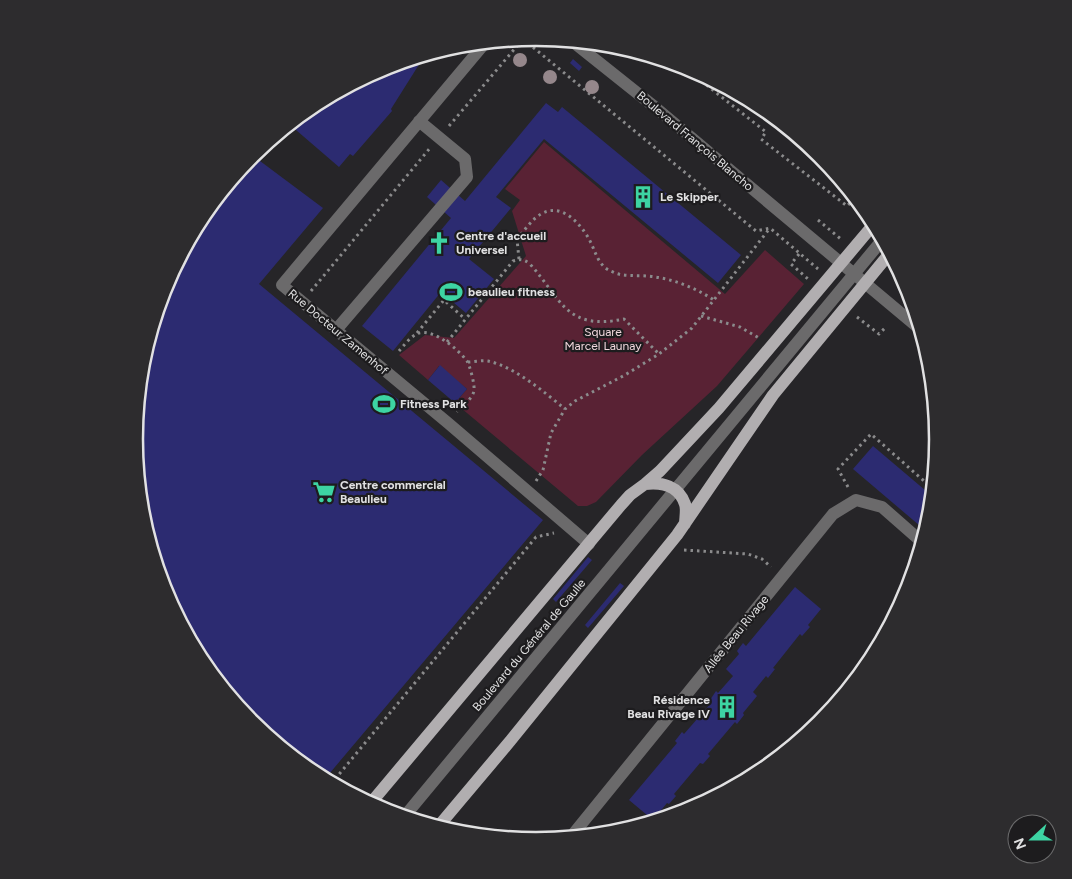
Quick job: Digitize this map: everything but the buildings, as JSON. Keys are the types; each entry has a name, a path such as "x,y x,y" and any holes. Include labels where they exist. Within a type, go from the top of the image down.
{"main road":[{"name":"Boulevard du Général de Gaulle","path":"375,798 630,495 645,484 719,408 869,230"},
{"path":"443,821 670,545 773,395 885,259"},
{"path":"645,484 657,483 666,485 681,496 686,506 685,524"}],"street":[{"name":"Boulevard François Blancho","path":"583,49 656,108 911,321"},
{"name":"Rue Docteur Zamenhof","path":"477,51 282,285 448,422 589,544"},
{"path":"336,330 467,177 465,159 419,121"},
{"name":"Boulevard du Général de Gaulle","path":"409,812 878,245"},
{"path":"856,500 882,507 917,538"},
{"name":"Allée Beau Rivage","path":"576,830 833,514 856,500"}],"path":[{"path":"532,46 756,231 770,228 822,272"},
{"path":"304,303 314,285 516,47"},
{"path":"707,86 766,132 761,139 848,206 850,203"},
{"path":"519,259 517,239 540,214 551,210 564,212 572,218 588,238 598,259 605,268 614,273 630,276 648,276 676,282 698,290 714,300"},
{"path":"528,492 543,470 551,433 566,409 575,400 626,376 659,354 692,328 765,235"},
{"path":"799,253 791,264 820,289"},
{"path":"447,342 513,261 519,259 525,260 530,264 566,310 582,318 597,322 624,318 659,354"},
{"path":"399,351 444,300 465,319"},
{"path":"845,307 879,334 886,327"},
{"path":"701,316 740,327 753,333 771,347"},
{"path":"416,333 426,332 447,342 468,362 474,391 448,422"},
{"path":"468,362 487,360 507,368 534,384 566,409"},
{"path":"856,500 838,469 871,434 927,484"},
{"path":"336,778 536,536 572,529"},
{"path":"680,550 748,554 762,559 783,577"}],"green space":[{"name":"Square Marcel Launay","path":"544,142 725,294 765,250 804,284 717,386 642,455 596,502 587,506 578,506 455,403 467,389 439,366 428,380 399,355 425,335 454,338 526,256 512,211 520,200 505,189"}],"place":[{"name":"Le Skipper","path":"643,197"},
{"name":"Centre d'accueil Universel","path":"439,243"},
{"name":"beaulieu fitness","path":"451,292"},
{"name":"Fitness Park","path":"384,404"},
{"name":"Centre commercial Beaulieu","path":"324,492"},
{"name":"Résidence Beau Rivage IV","path":"727,707"}]}
